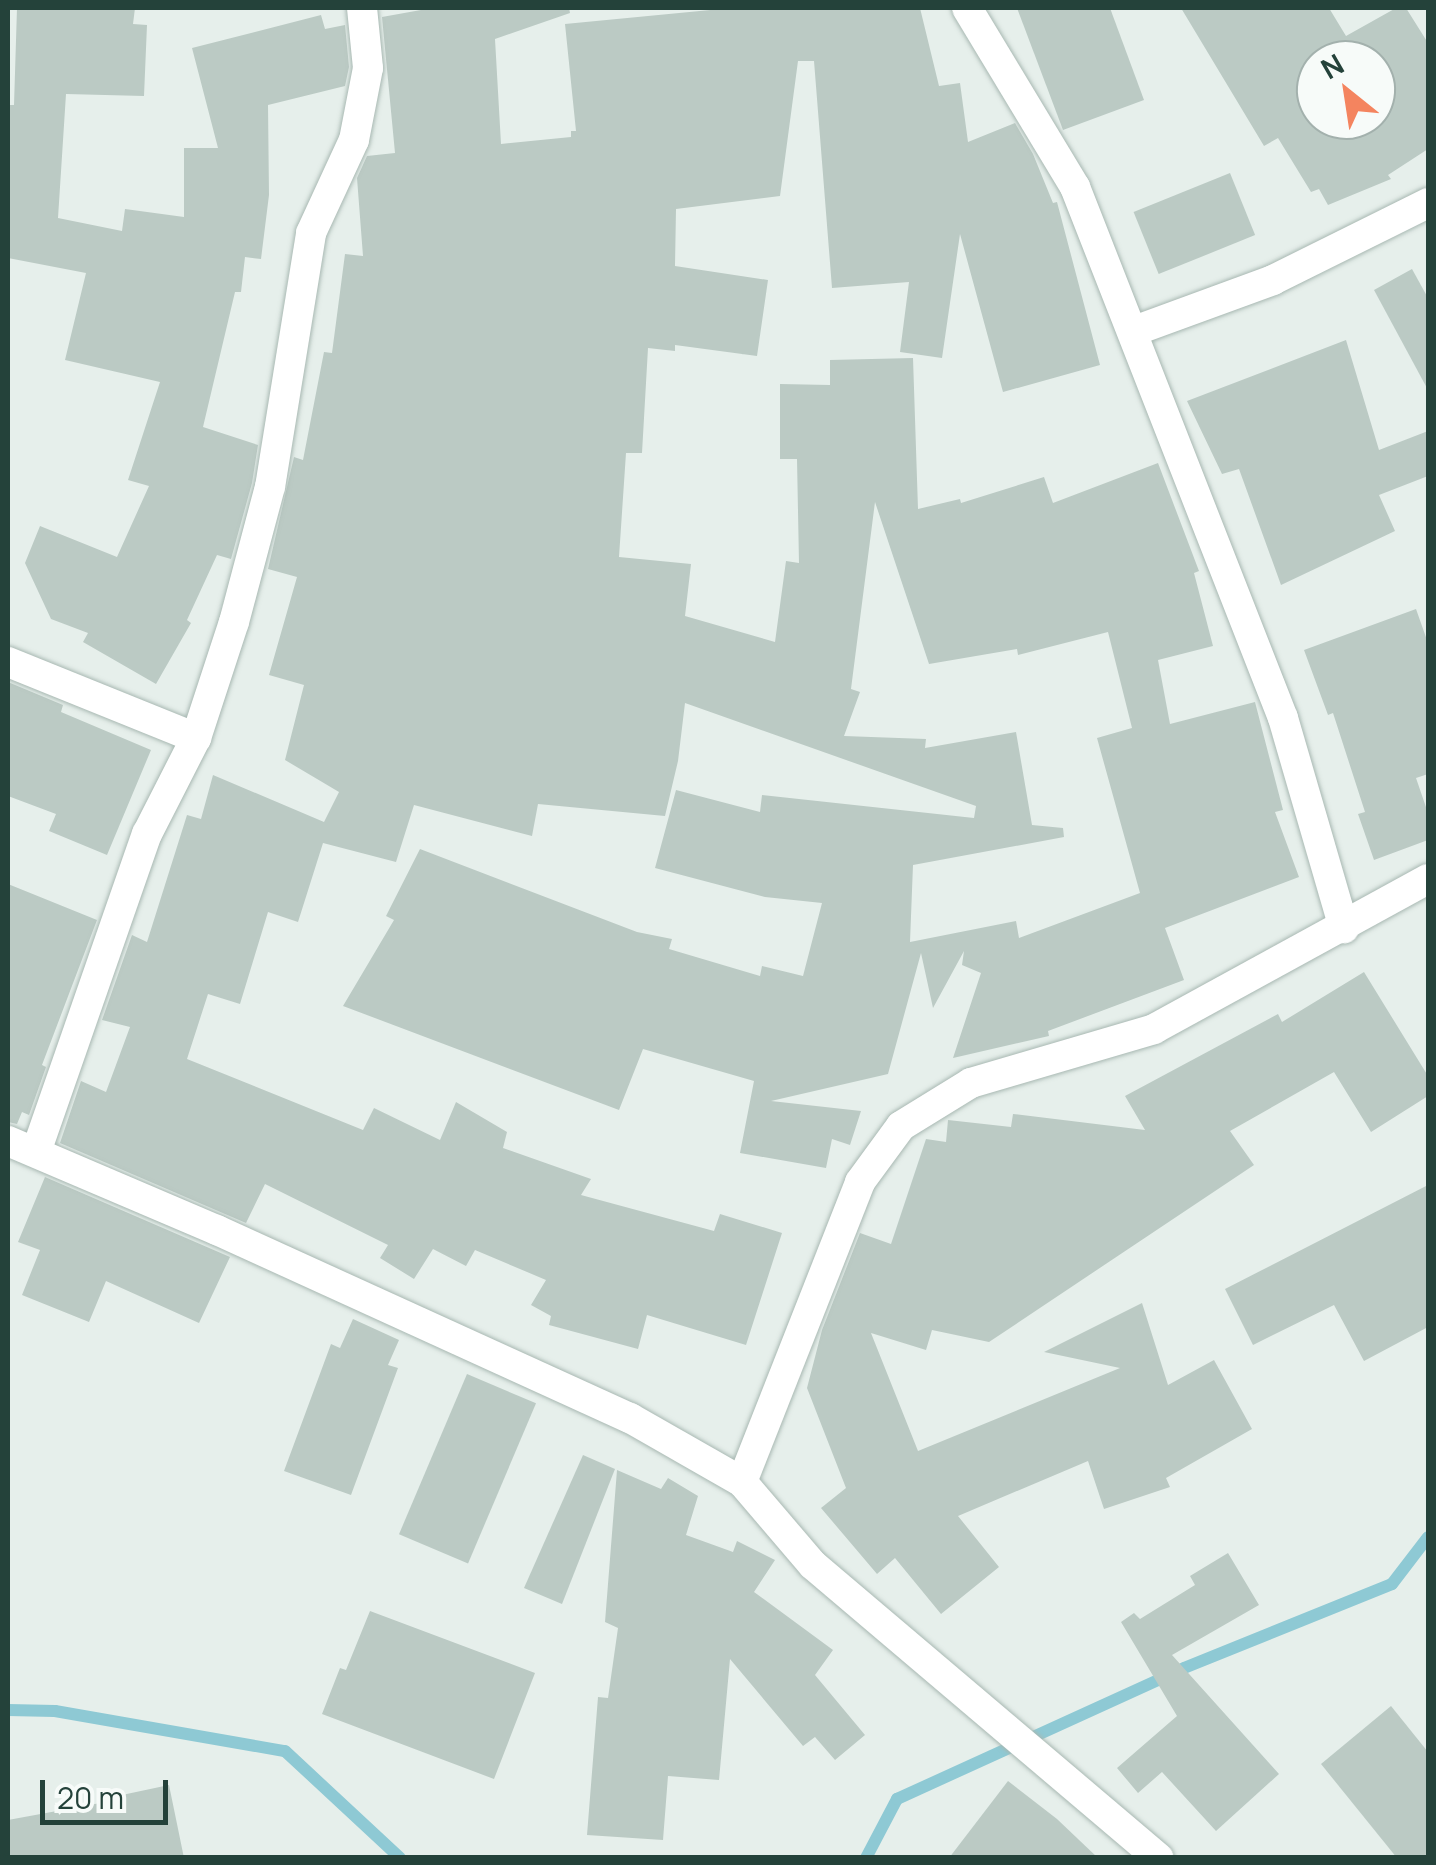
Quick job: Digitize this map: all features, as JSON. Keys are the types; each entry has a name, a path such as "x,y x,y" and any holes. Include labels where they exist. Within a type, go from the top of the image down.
{"street":[{"path":"362,8 368,68 354,140 312,233 270,488 234,622 196,738 148,834 22,1146 630,1418 742,1482 812,1565 1159,1858"},
{"path":"967,8 1075,187 1283,718 1344,928"},
{"path":"1134,331 1273,280 1428,202"},
{"path":"8,662 196,738"},
{"path":"742,1482 860,1182 902,1126 972,1083 1154,1029 1428,879"}],"building":[{"path":"17,8 135,8 133,24 147,25 144,96 66,94 58,218 122,231 125,209 184,217 184,148 218,148 192,48 321,15 325,29 345,25 349,67 345,86 268,105 269,195 261,259 245,257 241,292 235,292 203,427 258,445 252,483 231,559 217,555 187,620 191,623 156,684 83,642 88,633 51,619 25,563 40,526 117,557 149,486 128,480 160,382 65,360 86,273 8,258 8,105 14,105"},
{"path":"432,8 569,8 570,13 495,39 501,144 571,137 571,131 576,131 565,24 731,8 920,8 939,86 960,83 968,142 1015,123 1033,154 1053,203 1057,202 1100,365 1003,392 960,234 942,358 900,352 909,282 832,288 814,61 798,61 780,196 676,209 675,266 768,280 757,356 675,345 675,351 648,348 642,453 626,453 619,557 691,564 685,616 775,642 786,561 799,563 797,459 780,459 780,384 830,385 830,360 913,358 918,509 960,499 961,503 1044,477 1053,503 1158,463 1199,571 1194,573 1213,646 1158,660 1170,724 1255,702 1283,810 1275,812 1299,877 1165,928 1184,980 1048,1031 1049,1036 953,1058 981,973 962,965 964,951 933,1008 921,953 888,1074 771,1101 861,1111 850,1145 832,1139 826,1168 740,1153 754,1081 643,1049 619,1110 343,1006 394,920 386,916 420,849 637,932 672,939 669,949 760,976 762,966 803,976 822,903 765,897 655,868 676,790 760,812 762,795 974,818 976,806 685,703 678,761 665,816 538,804 532,836 414,805 396,862 323,843 298,922 268,912 240,1004 208,994 187,1059 363,1130 374,1108 440,1140 456,1102 507,1132 503,1148 591,1179 581,1195 714,1231 720,1214 782,1233 746,1345 647,1315 638,1349 549,1325 551,1316 531,1305 546,1280 475,1250 466,1266 433,1249 414,1279 380,1258 388,1245 265,1184 246,1223 60,1143 81,1081 106,1092 130,1027 102,1020 132,935 147,942 187,815 201,819 213,775 324,822 339,792 285,760 304,685 269,675 297,577 268,569 294,457 303,460 324,352 332,353 345,254 363,256 357,178 367,156 395,153 382,17","holes":["875,502 929,664 1017,649 1018,655 1108,632 1132,728 1097,738 1140,893 1019,938 1016,921 910,942 913,865 1064,837 1063,828 1032,825 1016,732 925,748 926,739 844,736 860,692 851,689"]},
{"path":"1017,8 1110,8 1144,100 1063,130"},
{"path":"1181,8 1329,8 1346,36 1396,8 1406,8 1428,43 1428,149 1388,175 1391,179 1328,205 1319,189 1311,192 1278,138 1264,146"},
{"path":"1230,173 1255,235 1159,274 1134,212"},
{"path":"1412,269 1428,298 1428,390 1374,290"},
{"path":"1346,340 1379,450 1428,431 1428,476 1379,495 1395,531 1281,585 1239,469 1222,474 1187,401"},
{"path":"1416,609 1428,643 1428,774 1416,778 1428,813 1428,840 1374,860 1358,814 1365,812 1333,713 1328,715 1304,650"},
{"path":"8,682 63,705 61,712 151,750 107,855 49,831 56,814 8,796"},
{"path":"8,884 97,920 42,1065 46,1067 29,1115 22,1112 17,1124 8,1122"},
{"path":"1364,972 1428,1076 1428,1096 1371,1132 1334,1072 1230,1131 1254,1165 989,1342 932,1330 926,1350 871,1333 918,1451 1120,1368 1044,1352 1142,1303 1168,1385 1214,1360 1252,1429 1166,1478 1170,1487 1104,1509 1088,1461 958,1516 999,1567 941,1614 895,1558 877,1574 821,1508 846,1488 807,1388 822,1330 860,1233 891,1244 926,1139 946,1142 948,1120 1011,1127 1013,1114 1145,1130 1125,1096 1278,1014 1282,1022"},
{"path":"45,1177 230,1257 199,1323 106,1281 89,1322 22,1295 40,1250 18,1242"},
{"path":"1428,1185 1428,1327 1364,1361 1334,1305 1253,1345 1225,1289"},
{"path":"353,1319 399,1340 388,1365 398,1368 351,1495 284,1471 331,1344 340,1348"},
{"path":"467,1374 536,1403 468,1563 399,1534"},
{"path":"583,1455 615,1469 562,1604 524,1588"},
{"path":"617,1470 661,1489 668,1478 698,1496 686,1535 733,1552 737,1541 775,1560 754,1592 833,1650 815,1675 865,1735 835,1760 815,1737 803,1746 730,1659 719,1780 668,1776 663,1840 587,1835 598,1697 608,1698 618,1628 605,1622"},
{"path":"1228,1553 1259,1605 1172,1655 1279,1774 1216,1831 1162,1772 1138,1793 1117,1768 1177,1716 1121,1622 1134,1613 1140,1619 1195,1585 1190,1576"},
{"path":"370,1611 535,1673 494,1779 322,1714 340,1668 346,1670"},
{"path":"1391,1706 1428,1752 1428,1858 1397,1858 1321,1764"},
{"path":"1008,1781 1057,1819 1098,1858 949,1858"},
{"path":"169,1785 184,1858 8,1858 8,1820 122,1799 122,1795"}],"waterway":[{"path":"866,1858 897,1799 1184,1668 1392,1584 1428,1537"},
{"path":"8,1710 55,1711 285,1751 400,1858"}]}
